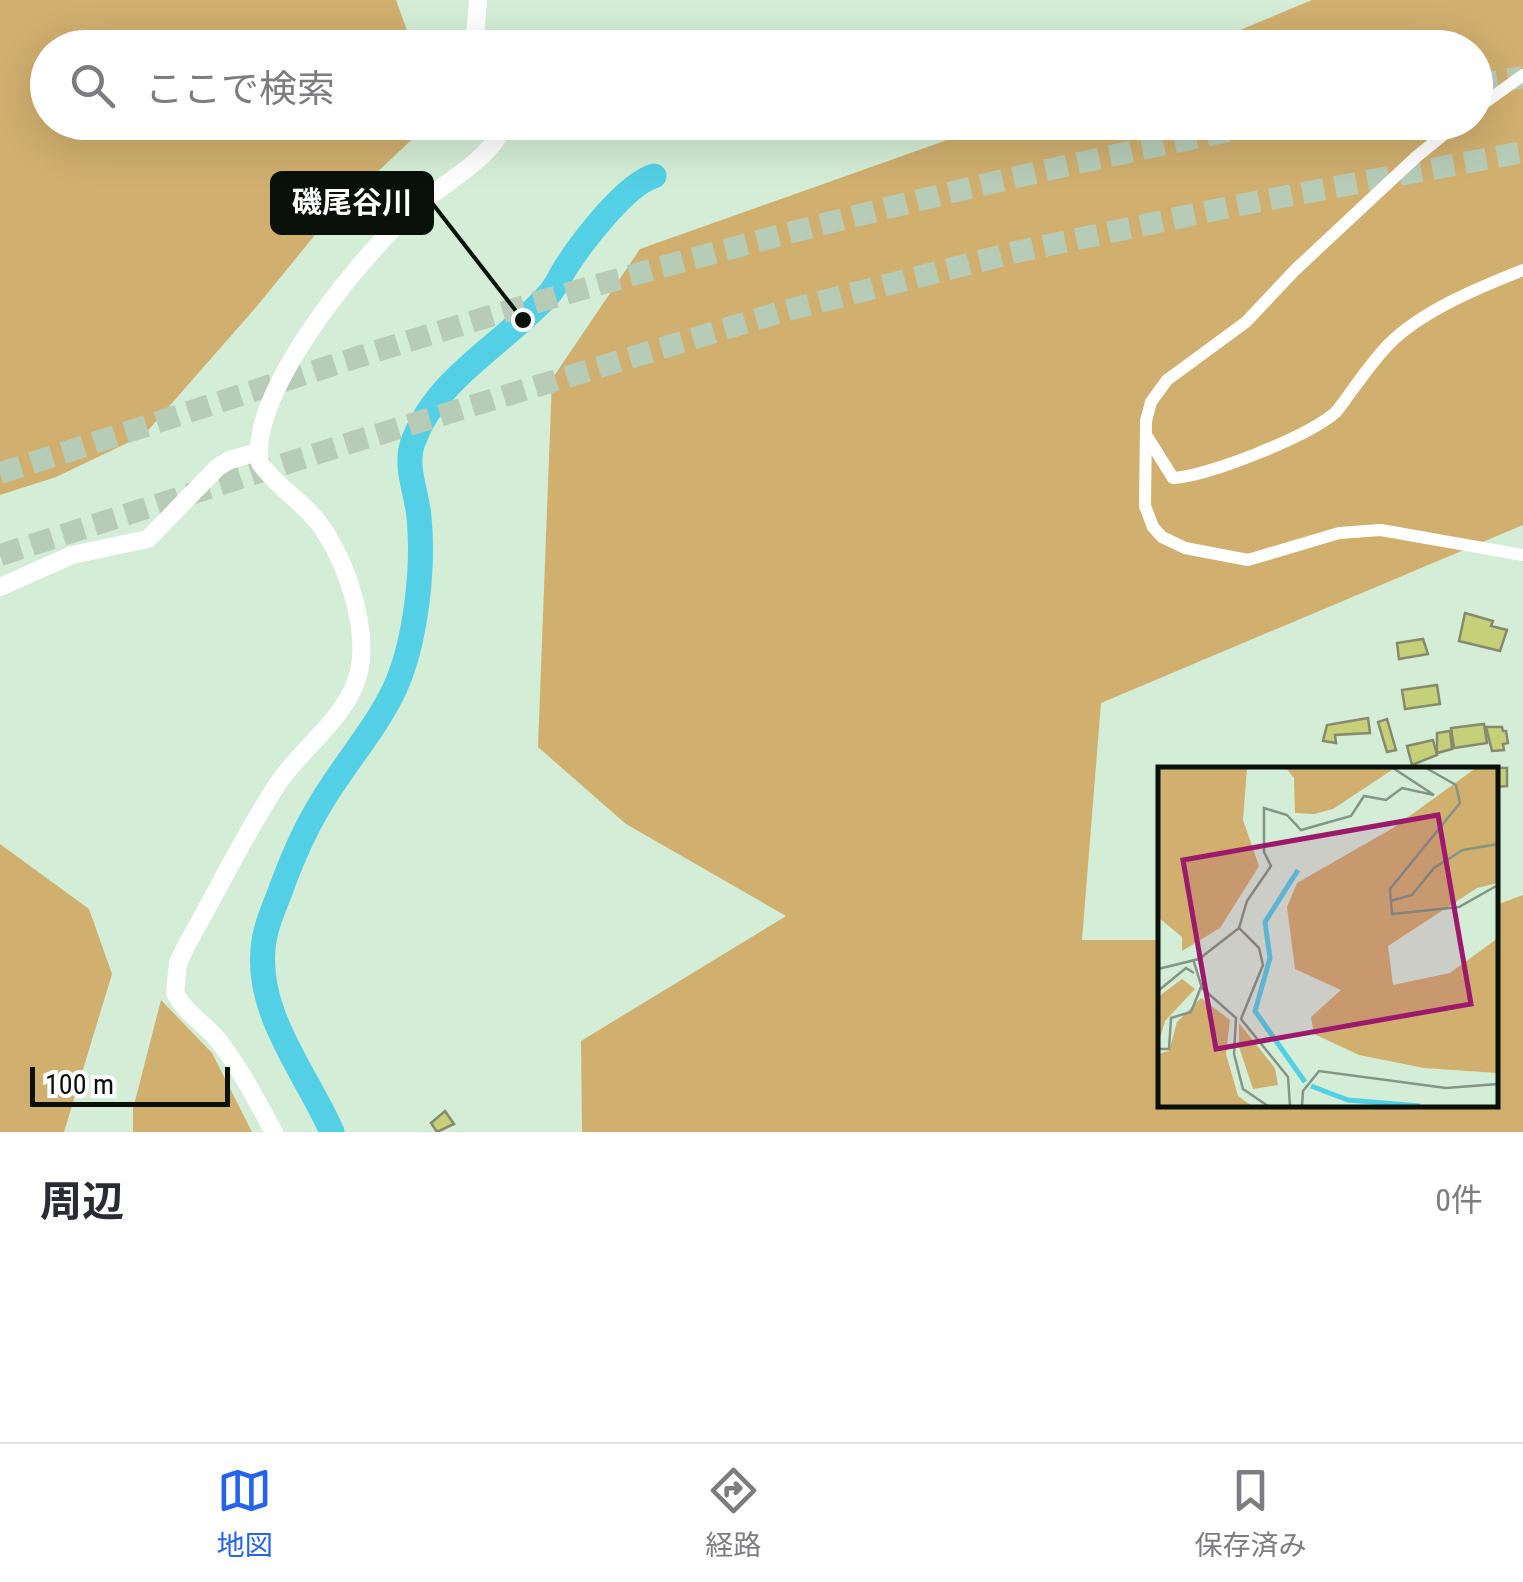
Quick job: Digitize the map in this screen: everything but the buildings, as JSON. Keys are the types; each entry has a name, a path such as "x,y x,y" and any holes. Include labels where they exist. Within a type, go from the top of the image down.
{"main road":[{"path":"476,30 478,0"},
{"path":"274,1132 240,1068 213,1034 182,1006 175,993 178,962 279,782 312,746 354,688 360,666 352,590 322,528 266,472 258,452 265,418 278,381 332,302 414,208 498,140"},
{"path":"0,587 72,555 148,540 217,468 229,460 258,452"}],"street":[{"path":"1493,96 1523,74"},
{"path":"1437,140 1294,270 1246,322 1167,380 1151,402 1146,422 1145,506 1162,538 1184,548 1248,560 1340,533 1381,530 1523,555"},
{"path":"1147,436 1173,478 1193,477 1290,438 1336,412 1388,345 1409,327 1444,306 1523,270"}],"shaded area":[{"path":"0,0 396,0 407,30 30,30 30,140 411,140 328,219 144,435 56,477 0,495"},
{"path":"1312,0 1523,0 1523,525 1101,703 1082,940 1158,940 1158,1107 1498,1107 1498,904 1523,895 1523,1132 582,1132 581,1041 786,916 626,824 538,747 552,379 640,249 947,140 1493,140 1493,30 1240,30"},
{"path":"0,844 89,909 112,974 64,1132 0,1132"},
{"path":"161,1000 212,1053 252,1132 133,1132 133,1109"}],"waterway":[{"path":"332,1132 276,1021 263,974 264,943 298,846 330,789 379,718 395,688 408,649 417,604 420,558 419,517 410,470 413,442 424,419 455,379 550,293 606,215 631,190 654,176"}],"tunnel":[{"path":"1493,82 1523,77"},
{"path":"0,473 421,337 650,270 827,223 1184,140"},
{"path":"0,555 784,311 1016,252 1523,152"}],"place":[{"name":"磯尾谷川","path":"523,320"}]}
